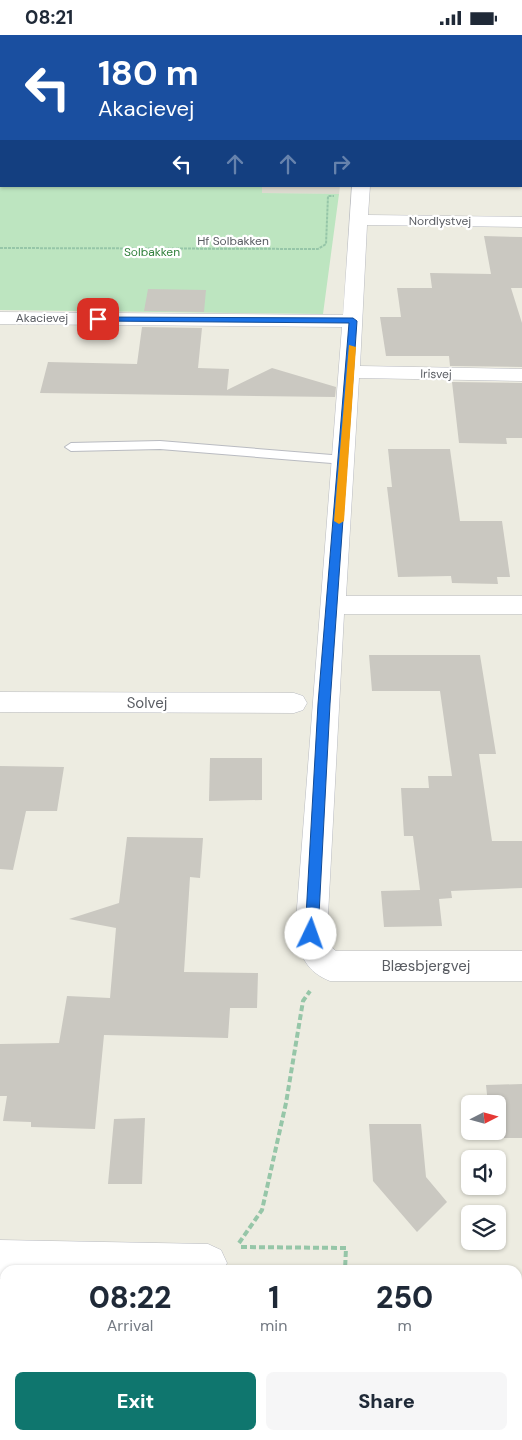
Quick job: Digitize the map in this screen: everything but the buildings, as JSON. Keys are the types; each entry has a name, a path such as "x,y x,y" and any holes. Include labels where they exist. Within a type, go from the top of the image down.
{"street":[{"path":"330,966 316,954 311,934 324,704 344,460 361,187"},
{"name":"Nordlystvej","path":"359,220 522,221"},
{"name":"Akacievej","path":"0,318 353,321"},
{"name":"Irisvej","path":"350,372 522,375"},
{"path":"332,605 522,605"},
{"name":"Solvej","path":"0,702 294,703"},
{"name":"Blæsbjergvej","path":"330,966 522,966"},
{"path":"0,1259 208,1263"}],"lane":[{"path":"70,447 160,445 344,460"}],"path":[{"name":"Hf Solbakken","path":"0,248 318,249 326,244 328,196"},
{"path":"330,966 302,1001 286,1103 262,1210 235,1247 346,1249 345,1265"}],"shaded area":[{"path":"0,187 340,187 339,194 0,192"}],"green space":[{"name":"Solbakken","path":"0,187 262,187 262,193 339,194 323,314 0,310"}],"slow traffic":[{"path":"339,521 352,347"}],"route":[{"path":"98,319 353,321 324,704 311,934"}]}
